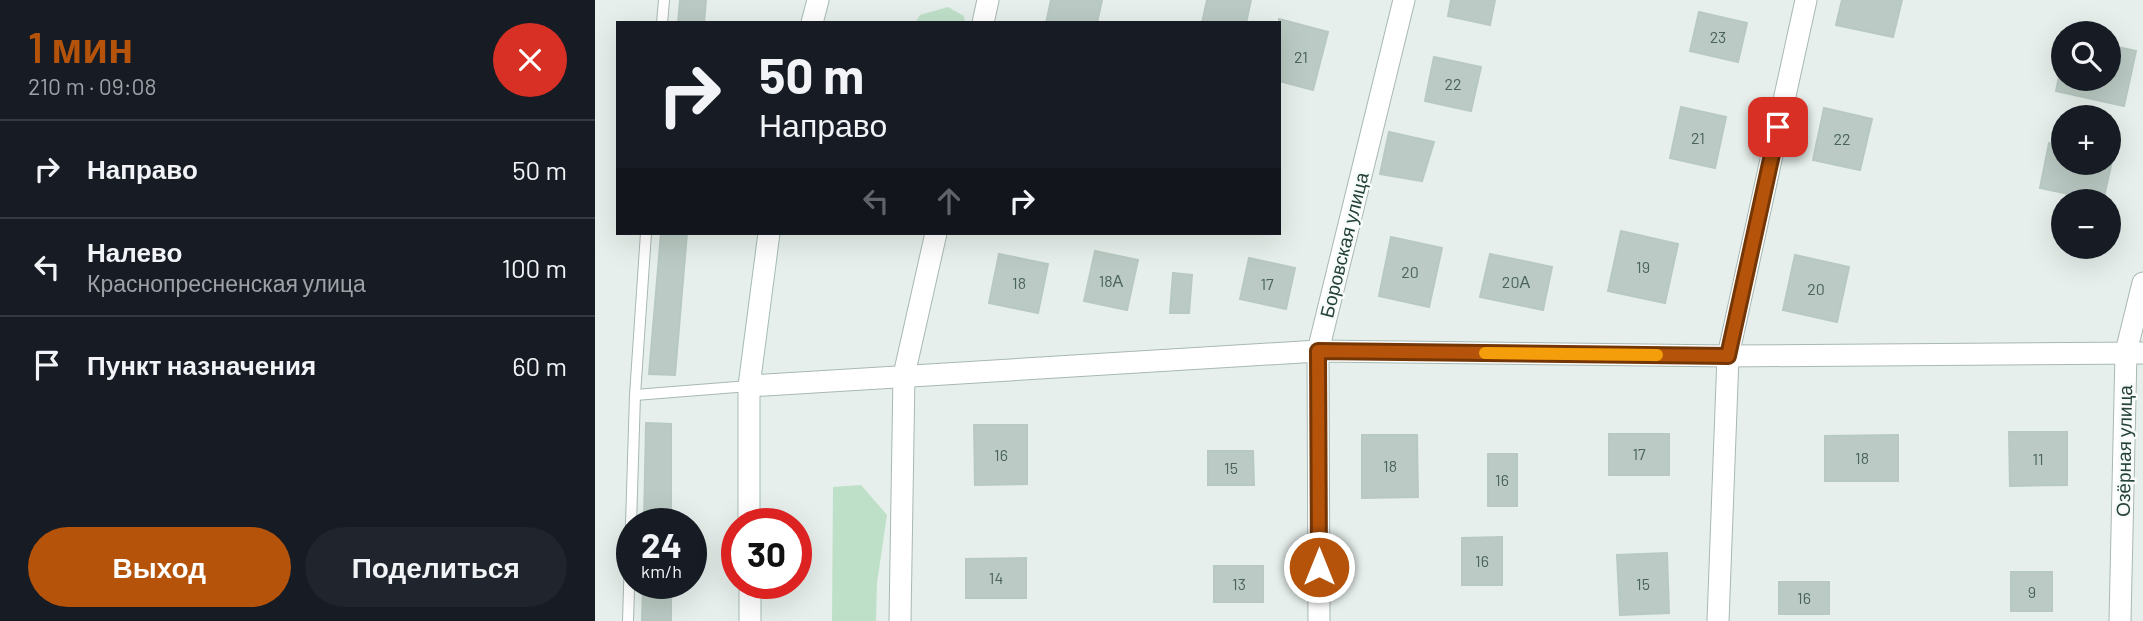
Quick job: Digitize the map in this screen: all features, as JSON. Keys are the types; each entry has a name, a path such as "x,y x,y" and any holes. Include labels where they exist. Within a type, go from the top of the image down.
{"street":[{"path":"813,21 818,0"},
{"path":"983,21 988,0"},
{"name":"Боровская улица","path":"1319,621 1318,351 1405,0"},
{"path":"1719,621 1728,356 1806,0"},
{"path":"749,508 749,386 769,235"},
{"path":"900,621 904,375 936,235"},
{"name":"Озёрная улица","path":"2120,621 2134,353 2143,283"},
{"path":"749,386 1318,351 1728,356 2134,353"},
{"path":"750,599 750,621"}],"lane":[{"path":"662,21 664,0"},
{"path":"628,621 635,395 646,235"},
{"path":"635,395 749,386"}],"green space":[{"path":"948,7 964,16 965,21 916,21 920,15"},
{"path":"861,485 887,515 877,583 876,621 832,621 833,487"}],"building":[{"path":"680,0 706,0 704,21 678,21"},
{"path":"1051,0 1102,0 1097,21 1046,21"},
{"path":"1207,0 1251,0 1246,21 1202,21"},
{"path":"1451,0 1495,0 1490,25 1448,16"},
{"path":"1842,0 1902,0 1893,37 1836,25"},
{"path":"1699,12 1747,23 1738,62 1690,51"},
{"path":"1279,21 1328,32 1313,90 1281,82"},
{"path":"2121,48 2136,51 2124,106 2056,91 2121,91"},
{"path":"1434,57 1481,67 1471,111 1425,101"},
{"path":"1681,107 1726,117 1715,168 1670,158"},
{"path":"1824,108 1872,119 1860,170 1813,160"},
{"path":"1389,132 1434,142 1422,181 1380,174"},
{"path":"2049,143 2051,175 2109,175 2106,189 2051,190 2040,188"},
{"path":"1621,231 1678,244 1665,303 1608,291"},
{"path":"661,235 687,235 675,375 649,374"},
{"path":"1391,237 1442,248 1429,307 1379,296"},
{"path":"1095,251 1138,260 1127,310 1084,301"},
{"path":"999,254 1048,264 1038,313 989,303"},
{"path":"1490,254 1552,267 1543,310 1480,297"},
{"path":"1795,255 1849,267 1837,322 1783,310"},
{"path":"1249,258 1295,268 1286,309 1240,299"},
{"path":"1173,273 1192,275 1189,313 1170,313"},
{"path":"646,423 671,424 671,508 644,508"},
{"path":"974,425 1027,425 1027,484 975,485"},
{"path":"2009,432 2067,432 2067,485 2010,486"},
{"path":"1609,434 1669,434 1669,475 1609,475"},
{"path":"1362,435 1417,435 1418,497 1362,498"},
{"path":"1898,435 1898,481 1825,481 1825,436"},
{"path":"1208,451 1253,451 1254,485 1208,485"},
{"path":"1488,454 1517,454 1517,506 1488,506"},
{"path":"1502,537 1502,585 1462,585 1462,538"},
{"path":"1667,553 1669,613 1620,615 1617,555"},
{"path":"1026,558 1026,598 966,598 966,559"},
{"path":"1214,566 1263,566 1263,602 1214,602"},
{"path":"2011,572 2052,572 2052,611 2011,611"},
{"path":"1779,582 1829,582 1829,614 1779,614"},
{"path":"643,599 671,599 671,621 642,621"}],"slow traffic":[{"path":"1485,353 1657,355"}],"route":[{"path":"1319,567 1318,351 1728,356 1778,127"}]}
